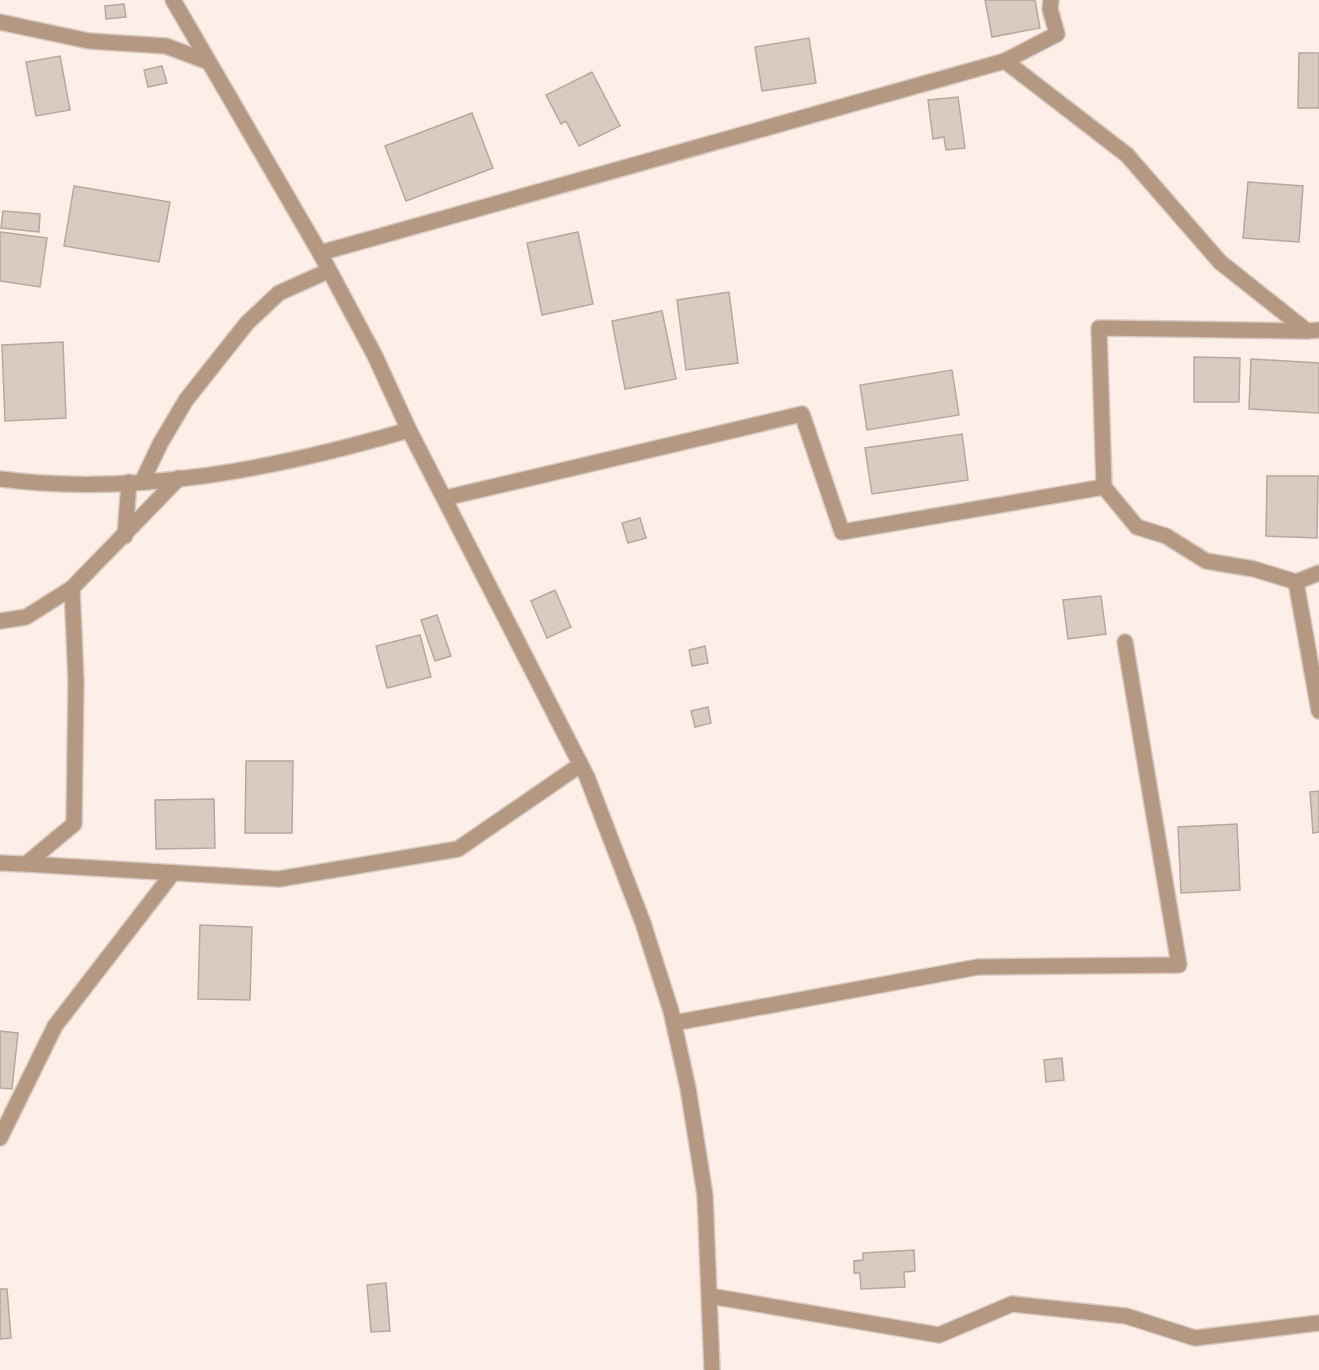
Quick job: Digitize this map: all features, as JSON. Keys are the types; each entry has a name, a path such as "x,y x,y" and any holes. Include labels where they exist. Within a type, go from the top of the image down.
{"street":[{"path":"173,0 206,61 320,253 375,356 409,430 580,765 643,923 674,1023 688,1088 705,1195 712,1370"},
{"path":"320,253 1005,61 1057,34 1050,9 1051,0"},
{"path":"0,21 89,41 166,46 206,61"},
{"path":"1005,61 1127,155 1220,262 1313,331"},
{"path":"125,536 136,482 186,400 247,323 279,293 328,271"},
{"path":"1313,331 1099,328 1104,487 1137,527 1166,536 1206,561 1254,569 1296,582 1319,573"},
{"path":"445,498 802,414 842,532 1104,487"},
{"path":"0,479 29,483 136,482 179,478 272,465 339,450 409,430"},
{"path":"0,621 26,617 72,588 179,478"},
{"path":"1296,582 1319,711"},
{"path":"26,864 74,824 76,682 72,588"},
{"path":"674,1023 978,968 1179,965 1125,642"},
{"path":"0,863 279,879 458,849 580,765"},
{"path":"0,1138 55,1026 173,873"},
{"path":"710,1296 939,1335 1012,1304 1126,1316 1195,1338 1319,1323"}],"building":[{"path":"985,0 1035,0 1040,28 992,37"},
{"path":"124,4 126,17 106,19 105,6"},
{"path":"809,38 816,83 762,91 755,47"},
{"path":"1299,53 1319,53 1319,108 1298,108"},
{"path":"60,56 70,110 36,116 26,62"},
{"path":"162,66 167,83 148,87 144,70"},
{"path":"592,72 620,126 579,146 566,121 561,124 546,95"},
{"path":"958,97 965,148 946,150 944,137 933,139 928,100"},
{"path":"472,113 493,168 406,201 385,146"},
{"path":"1248,182 1303,186 1299,242 1243,238"},
{"path":"74,186 170,202 159,262 64,246"},
{"path":"3,211 40,214 39,232 1,228"},
{"path":"0,232 47,238 40,287 0,281"},
{"path":"578,232 593,304 542,315 527,243"},
{"path":"729,292 738,363 686,370 677,300"},
{"path":"662,311 676,379 625,389 612,321"},
{"path":"63,342 66,418 5,421 2,345"},
{"path":"1194,357 1240,358 1239,402 1194,402"},
{"path":"1251,359 1319,363 1319,413 1249,409"},
{"path":"952,370 959,415 867,430 860,385"},
{"path":"962,434 968,480 872,494 865,448"},
{"path":"1267,476 1318,476 1317,538 1266,536"},
{"path":"640,518 646,538 628,543 622,523"},
{"path":"555,590 571,627 547,638 531,601"},
{"path":"1101,596 1106,634 1068,639 1063,600"},
{"path":"437,615 451,656 435,661 421,620"},
{"path":"420,635 431,677 387,688 376,646"},
{"path":"705,646 708,663 692,666 689,650"},
{"path":"708,707 711,723 695,727 691,711"},
{"path":"246,761 293,761 292,833 245,833"},
{"path":"1319,791 1319,832 1313,833 1310,792"},
{"path":"214,799 215,848 156,849 155,800"},
{"path":"1237,824 1240,890 1181,893 1178,827"},
{"path":"200,925 252,927 250,1000 198,999"},
{"path":"0,1031 18,1033 12,1089 0,1088"},
{"path":"1062,1058 1064,1080 1046,1082 1044,1060"},
{"path":"914,1250 915,1271 904,1272 905,1287 861,1289 860,1273 854,1273 854,1261 863,1260 863,1253"},
{"path":"386,1283 390,1331 371,1332 367,1285"},
{"path":"0,1289 7,1289 11,1338 0,1339"}]}
